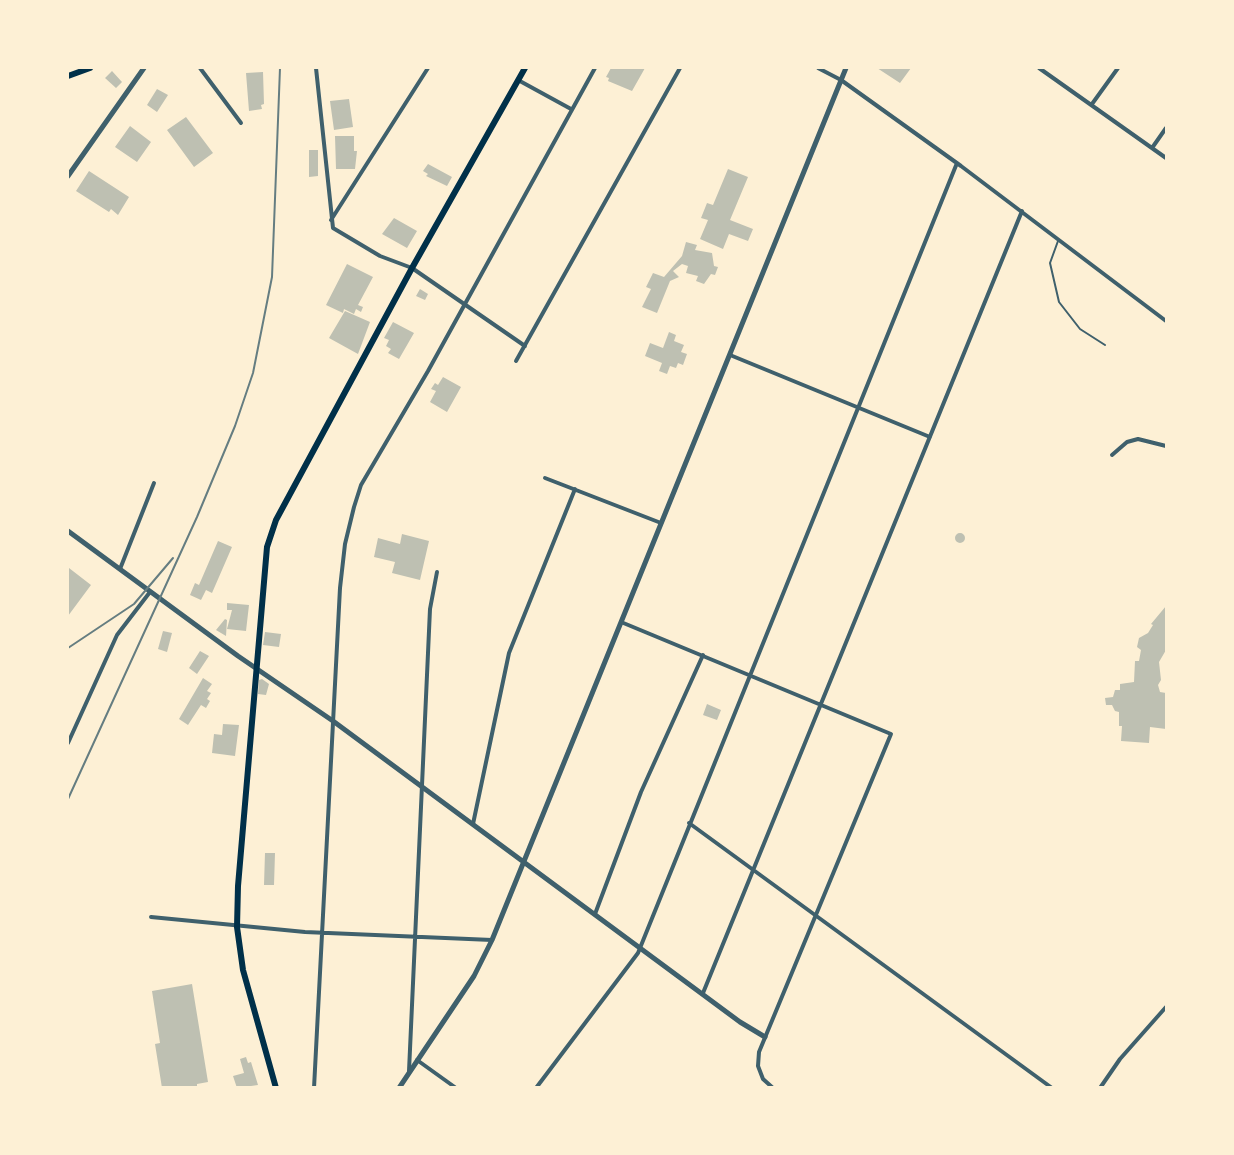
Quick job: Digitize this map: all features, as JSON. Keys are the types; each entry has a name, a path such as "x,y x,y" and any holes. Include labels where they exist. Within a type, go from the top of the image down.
{"main road":[{"path":"68,76 90,68"},
{"path":"276,1088 243,970 237,927 238,886 255,668 267,547 271,531 412,268 525,68"}],"street":[{"path":"68,176 144,68"},
{"path":"200,68 241,123"},
{"path":"316,68 331,220 339,233 380,256 412,268 525,346"},
{"path":"331,220 428,68"},
{"path":"314,1088 340,588 345,544 354,507 361,485 464,306 595,68"},
{"path":"516,360 680,68"},
{"path":"818,68 841,80 957,163 1167,321"},
{"path":"399,1088 474,976 492,940 846,68"},
{"path":"1039,68 1167,158"},
{"path":"1092,105 1118,68"},
{"path":"518,80 571,109"},
{"path":"1152,148 1167,128"},
{"path":"536,1088 638,954 639,946 860,407 957,163"},
{"path":"702,993 1022,211"},
{"path":"730,355 930,437"},
{"path":"1112,455 1127,442 1138,439 1167,446"},
{"path":"544,477 661,524"},
{"path":"119,570 154,483"},
{"path":"473,824 509,653 575,489"},
{"path":"68,531 255,668 422,786 740,1022 765,1037"},
{"path":"409,1072 430,609 437,572"},
{"path":"68,743 117,634 150,592"},
{"path":"621,622 891,734 759,1052 758,1066 764,1079 773,1088"},
{"path":"595,914 641,792 703,655"},
{"path":"689,824 754,869 1052,1088"},
{"path":"151,917 237,927 492,940"},
{"path":"1100,1088 1120,1059 1167,1007"},
{"path":"417,1060 456,1088"}],"lane":[{"path":"1060,239 1054,246 1050,263 1059,302 1080,329 1105,345"}],"building":[{"path":"611,68 645,68 632,91 608,81 609,78 606,77"},
{"path":"877,68 911,68 900,83"},
{"path":"112,71 122,82 116,88 105,78"},
{"path":"263,72 264,104 261,105 262,109 249,111 246,73"},
{"path":"157,89 168,95 157,112 147,105"},
{"path":"349,99 353,127 334,130 330,101"},
{"path":"186,117 213,153 194,167 167,130"},
{"path":"130,126 151,142 137,162 115,147"},
{"path":"335,136 354,136 354,151 357,151 355,169 336,169"},
{"path":"309,150 318,150 318,176 309,177"},
{"path":"428,164 452,177 447,186 426,176 428,174 423,171"},
{"path":"728,169 748,177 730,220 753,229 748,241 729,234 723,249 700,239 708,220 701,218 707,203 713,205"},
{"path":"89,171 129,197 118,215 111,209 109,212 76,191"},
{"path":"394,218 417,231 407,248 382,234"},
{"path":"686,242 697,245 695,250 712,253 714,266 718,267 715,275 711,274 704,284 696,281 698,276 686,273 688,266 682,264 673,271 679,277 670,281 657,313 642,307 651,289 646,287 653,273 664,277 682,256"},
{"path":"347,264 373,277 358,305 363,307 361,312 356,309 354,314 344,309 343,313 326,305"},
{"path":"420,289 428,294 425,300 416,296"},
{"path":"345,311 370,322 358,354 329,338"},
{"path":"393,322 414,333 399,359 388,353 391,349 386,346 389,340 384,338"},
{"path":"669,332 676,335 674,341 684,345 681,352 687,354 683,365 678,363 676,368 670,366 667,374 659,371 662,363 645,356 650,343 663,348"},
{"path":"443,377 461,387 447,412 430,402 436,391 431,389 435,383 438,385"},
{"path":"960,533 964,534 964,542 960,543 956,542 955,538 956,534"},
{"path":"402,534 429,541 420,580 392,573 395,562 374,557 378,538 400,544"},
{"path":"218,541 232,547 212,593 206,590 201,600 190,595 195,583 199,585"},
{"path":"69,568 91,585 68,616 68,570"},
{"path":"227,603 249,605 246,631 227,629 232,610 227,610"},
{"path":"1166,606 1166,650 1159,662 1161,680 1158,685 1160,692 1166,693 1166,729 1150,727 1149,743 1121,741 1122,726 1119,726 1119,712 1115,711 1112,705 1106,705 1105,698 1113,697 1115,690 1120,690 1120,684 1134,682 1135,661 1139,661 1141,650 1137,647 1139,638 1148,633 1153,625 1151,624"},
{"path":"225,619 227,620 226,636 216,630"},
{"path":"163,631 172,633 167,652 158,649"},
{"path":"265,632 281,634 279,647 263,645"},
{"path":"200,651 209,656 197,674 189,668"},
{"path":"203,678 212,684 207,691 211,693 207,699 210,701 206,708 201,705 188,725 179,719"},
{"path":"262,679 269,684 266,695 258,694 259,680"},
{"path":"707,704 721,710 717,720 703,715"},
{"path":"223,724 239,725 235,756 212,753 214,734 222,735"},
{"path":"265,853 275,853 274,885 264,885"},
{"path":"192,984 208,1082 197,1084 197,1088 162,1088 155,1044 160,1043 152,991"},
{"path":"246,1057 248,1063 251,1062 258,1085 237,1088 233,1076 244,1073 240,1059"}],"railway":[{"path":"68,799 197,517 235,426 253,373 272,277 280,68"},
{"path":"68,648 134,604 173,558"}]}
